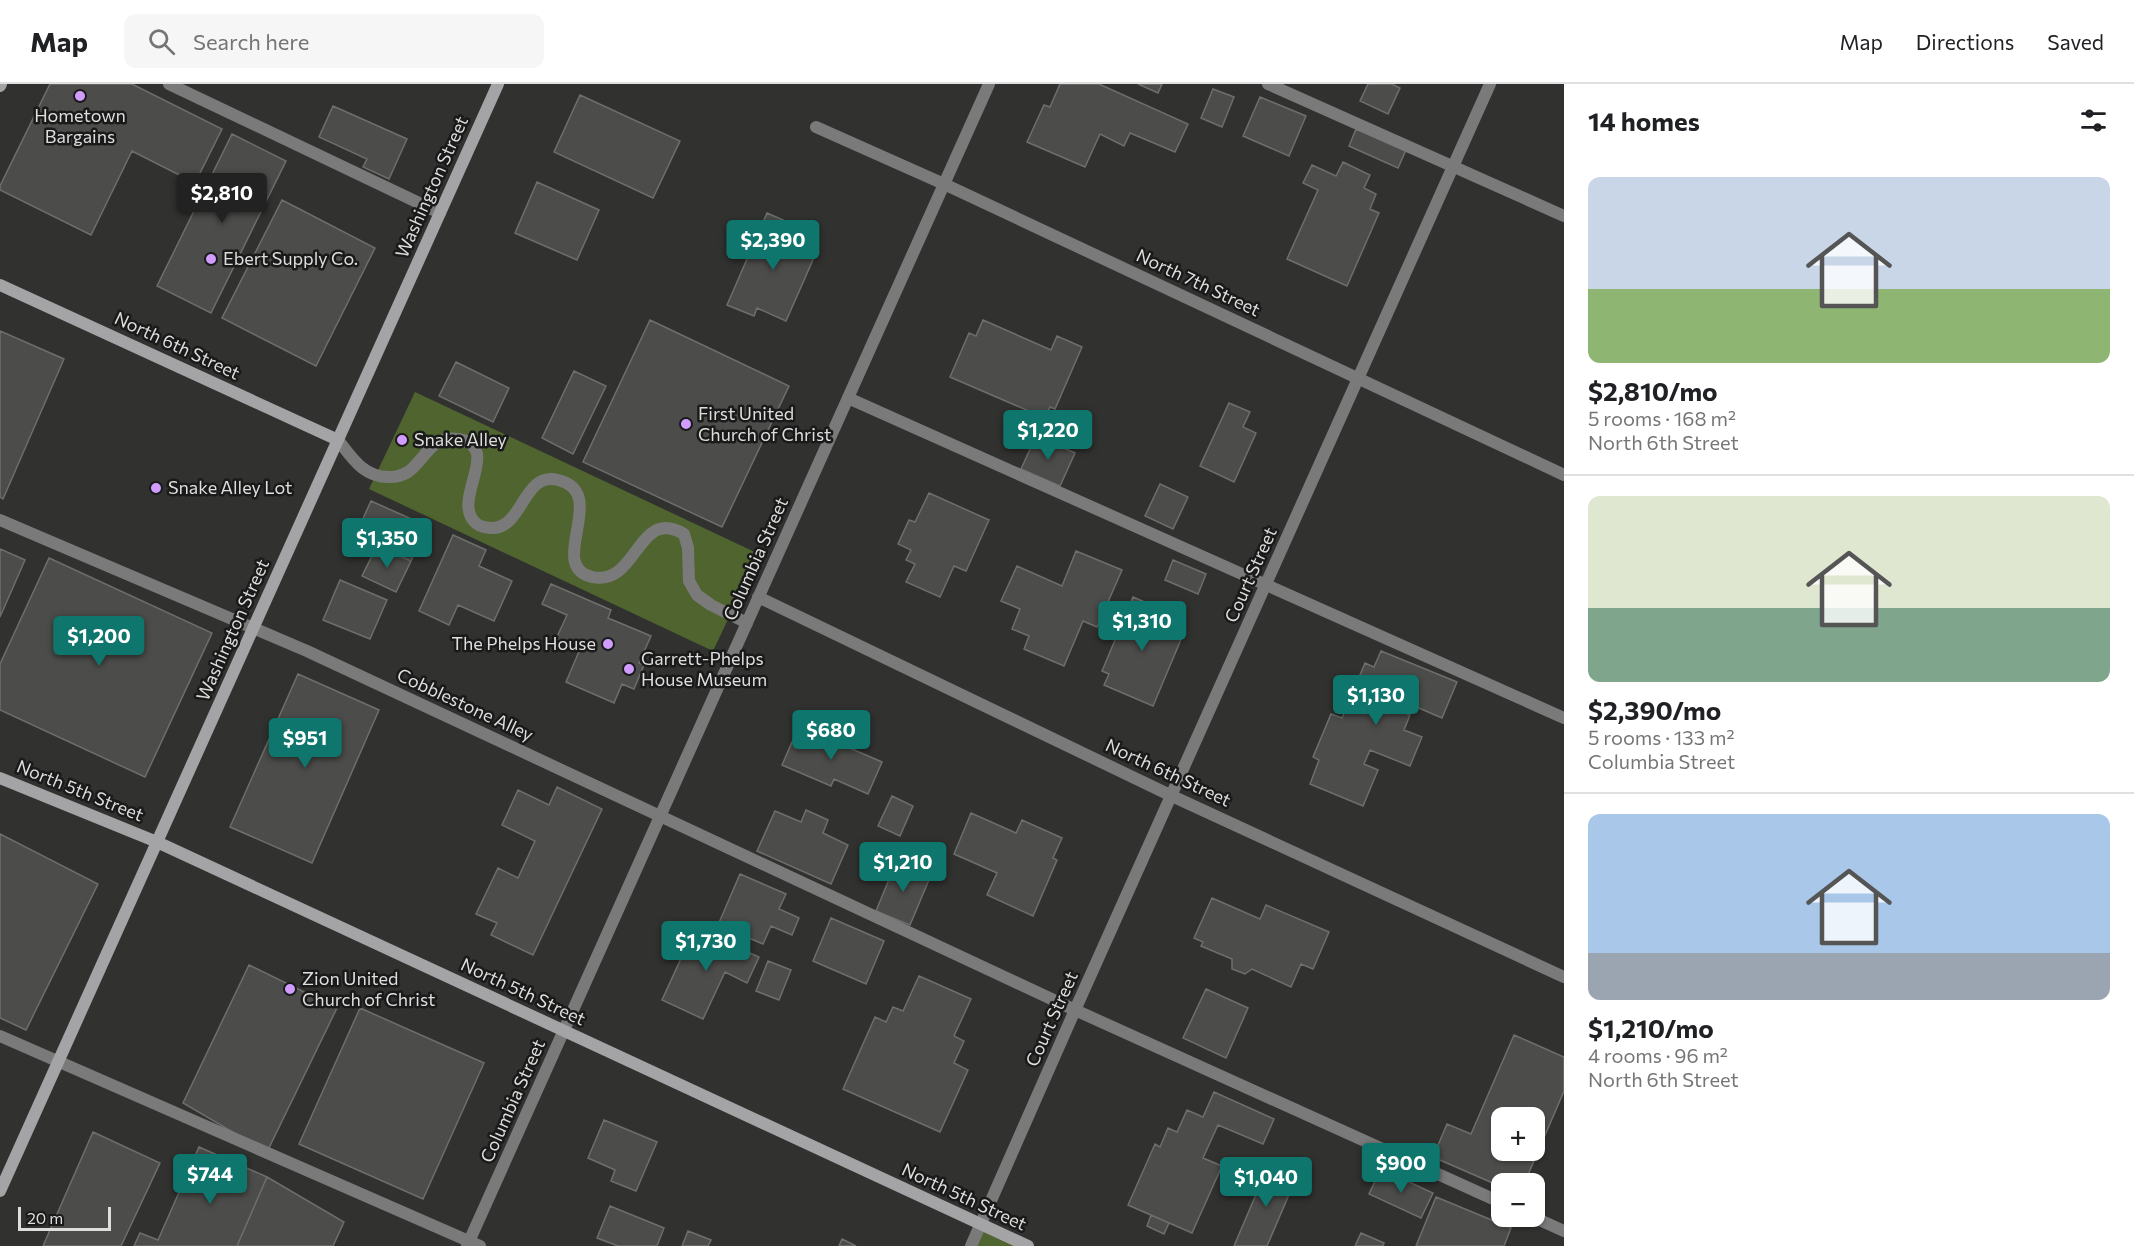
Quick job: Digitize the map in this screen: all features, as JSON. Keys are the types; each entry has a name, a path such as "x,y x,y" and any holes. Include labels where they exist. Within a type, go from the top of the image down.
{"street":[{"path":"169,84 440,213"},
{"name":"Washington Street","path":"0,1191 498,84"},
{"name":"Columbia Street","path":"472,1244 758,597 989,84"},
{"path":"1268,84 1564,216"},
{"name":"Court Street","path":"971,1246 1490,84"},
{"name":"North 7th Street","path":"816,127 944,184 1564,475"},
{"name":"North 6th Street","path":"0,285 338,440"},
{"path":"848,398 1564,718"},
{"path":"338,440 356,464 368,473 381,477 394,477 407,473 434,443 445,439 468,442 475,449 478,462 467,507 471,519 480,526 495,528 505,524 536,484 546,479 557,479 567,483 576,489 581,501 575,534 574,560 581,571 591,577 603,578 615,574 625,566 651,533 663,527 675,528 684,534 688,548 689,581 697,595 711,605 747,623"},
{"name":"Cobblestone Alley","path":"0,520 254,628 611,792 660,818 1075,1010 1491,1198"},
{"name":"North 6th Street","path":"758,597 1172,795 1564,977"},
{"name":"North 5th Street","path":"0,778 157,842 1028,1246"},
{"path":"0,1036 472,1244"},
{"path":"1545,1223 1564,1232"}],"green space":[{"path":"415,392 759,554 713,651 369,489"},
{"path":"981,1224 1028,1246 971,1246"}],"building":[{"path":"50,84 132,84 222,129 195,183 132,151 91,235 0,190"},
{"path":"1060,84 1099,84 1188,124 1175,152 1130,133 1124,146 1100,134 1085,167 1027,142 1044,105 1050,107"},
{"path":"1138,84 1162,84 1158,93"},
{"path":"1368,84 1392,84 1400,88 1388,114 1360,101"},
{"path":"1213,89 1234,97 1222,127 1201,118"},
{"path":"580,95 680,141 653,198 554,152"},
{"path":"1260,97 1306,116 1289,156 1243,136"},
{"path":"333,106 407,139 389,179 363,167 367,159 319,137"},
{"path":"1356,129 1406,150 1398,168 1349,146"},
{"path":"232,134 286,161 211,313 157,286"},
{"path":"1343,162 1370,175 1364,188 1376,194 1370,209 1379,213 1347,286 1287,259 1318,190 1303,183 1312,165 1336,176"},
{"path":"537,182 599,210 577,260 515,233"},
{"path":"282,200 375,248 316,366 222,318"},
{"path":"767,213 799,227 793,242 816,253 786,321 757,308 754,316 727,305"},
{"name":"First United Church of Christ","path":"650,320 789,386 722,527 583,462"},
{"path":"983,320 1051,350 1057,336 1082,347 1055,409 1050,407 1045,418 950,377 969,333 976,336"},
{"path":"0,331 64,359 3,499 0,497"},
{"path":"456,362 509,388 493,422 439,396"},
{"path":"574,371 606,386 573,454 542,438"},
{"path":"1229,403 1250,412 1243,427 1256,433 1234,482 1200,466"},
{"path":"1036,436 1075,453 1060,486 1021,469"},
{"path":"1160,484 1188,497 1173,529 1145,516"},
{"path":"929,493 989,520 966,571 954,566 940,597 906,582 915,564 906,560 911,550 898,544 909,520 915,522"},
{"path":"371,501 427,526 411,561 355,536"},
{"path":"453,535 486,550 479,566 512,581 494,621 458,605 449,625 419,611"},
{"path":"377,546 411,561 396,592 362,576"},
{"path":"0,549 25,560 0,617"},
{"path":"1076,551 1122,570 1097,627 1083,621 1064,666 1024,649 1029,636 1012,629 1020,609 1001,601 1017,566 1062,586"},
{"path":"49,558 212,633 145,777 0,710 0,664"},
{"path":"1173,560 1206,574 1198,594 1165,580"},
{"path":"340,580 387,600 370,639 323,620"},
{"name":"The Phelps House","path":"551,584 611,610 608,618 651,636 639,663 644,665 634,689 622,684 614,703 566,682 580,649 556,639 567,615 542,604"},
{"path":"1133,597 1170,613 1167,622 1185,630 1153,706 1104,685 1109,674 1102,671"},
{"path":"1381,651 1457,682 1442,718 1414,706 1416,699 1405,694 1407,689 1399,686 1390,707 1410,715 1404,730 1422,737 1410,766 1370,750 1364,764 1378,770 1363,806 1310,784 1319,760 1313,757 1331,714 1342,718 1365,663 1374,667"},
{"path":"298,674 379,710 312,863 230,827"},
{"path":"799,726 882,762 868,794 834,779 831,786 782,765"},
{"path":"557,787 602,809 533,955 491,935 497,923 476,914 498,868 518,878 535,841 502,825 518,790 549,805"},
{"path":"892,796 913,806 900,836 878,826"},
{"path":"806,810 828,820 823,833 848,845 831,884 757,851 775,811 801,822"},
{"path":"971,813 1016,833 1022,820 1062,838 1053,858 1057,860 1033,916 987,895 997,873 954,854"},
{"path":"0,834 98,884 26,1030 0,1018"},
{"path":"897,860 931,875 910,925 876,911"},
{"path":"740,874 786,894 779,909 799,918 792,935 771,926 763,944 718,925"},
{"path":"1212,898 1260,919 1266,905 1329,932 1313,969 1301,964 1291,987 1252,969 1245,974 1232,969 1232,959 1201,946 1203,942 1194,938"},
{"path":"831,918 884,941 866,984 813,961"},
{"path":"695,928 759,957 747,983 725,972 703,1019 662,1000"},
{"path":"768,961 791,970 779,1000 756,991"},
{"path":"249,965 337,1008 267,1152 183,1103"},
{"path":"919,976 971,999 954,1036 964,1041 954,1063 968,1070 940,1132 843,1089 875,1017 886,1022 893,1007 903,1011"},
{"path":"1206,989 1248,1008 1226,1058 1183,1038"},
{"path":"360,1008 484,1063 423,1199 299,1144"},
{"path":"1514,1035 1564,1057 1564,1091 1545,1135 1545,1107 1491,1107 1491,1161 1534,1161 1529,1173 1491,1173 1491,1182 1433,1157 1447,1124 1471,1134"},
{"path":"1214,1092 1274,1119 1263,1144 1218,1125 1203,1158 1222,1166 1192,1233 1128,1205 1155,1144 1160,1147 1168,1128 1177,1132 1187,1110 1203,1117"},
{"path":"604,1120 657,1142 636,1191 611,1181 615,1170 588,1158"},
{"path":"93,1132 160,1163 121,1246 43,1246"},
{"path":"199,1147 267,1177 237,1246 134,1246 140,1233 158,1240"},
{"path":"1269,1164 1297,1176 1267,1246 1234,1246"},
{"path":"1381,1169 1433,1193 1421,1218 1369,1194"},
{"path":"267,1177 344,1222 333,1246 237,1246"},
{"path":"1436,1197 1491,1220 1491,1227 1511,1228 1504,1246 1416,1246"},
{"path":"610,1206 664,1228 657,1246 618,1246 597,1238"},
{"path":"1151,1215 1169,1223 1164,1234 1147,1226"},
{"path":"688,1231 711,1240 708,1246 682,1246"},
{"path":"1361,1233 1384,1243 1383,1246 1355,1246"},
{"path":"842,1239 856,1246 839,1246"}],"place":[{"name":"Hometown Bargains","path":"80,96"},
{"name":"Ebert Supply Co.","path":"211,259"},
{"name":"First United Church of Christ","path":"686,424"},
{"name":"Snake Alley","path":"402,440"},
{"name":"Snake Alley Lot","path":"156,488"},
{"name":"The Phelps House","path":"608,644"},
{"name":"Garrett-Phelps House Museum","path":"629,669"},
{"name":"Zion United Church of Christ","path":"290,989"}]}
